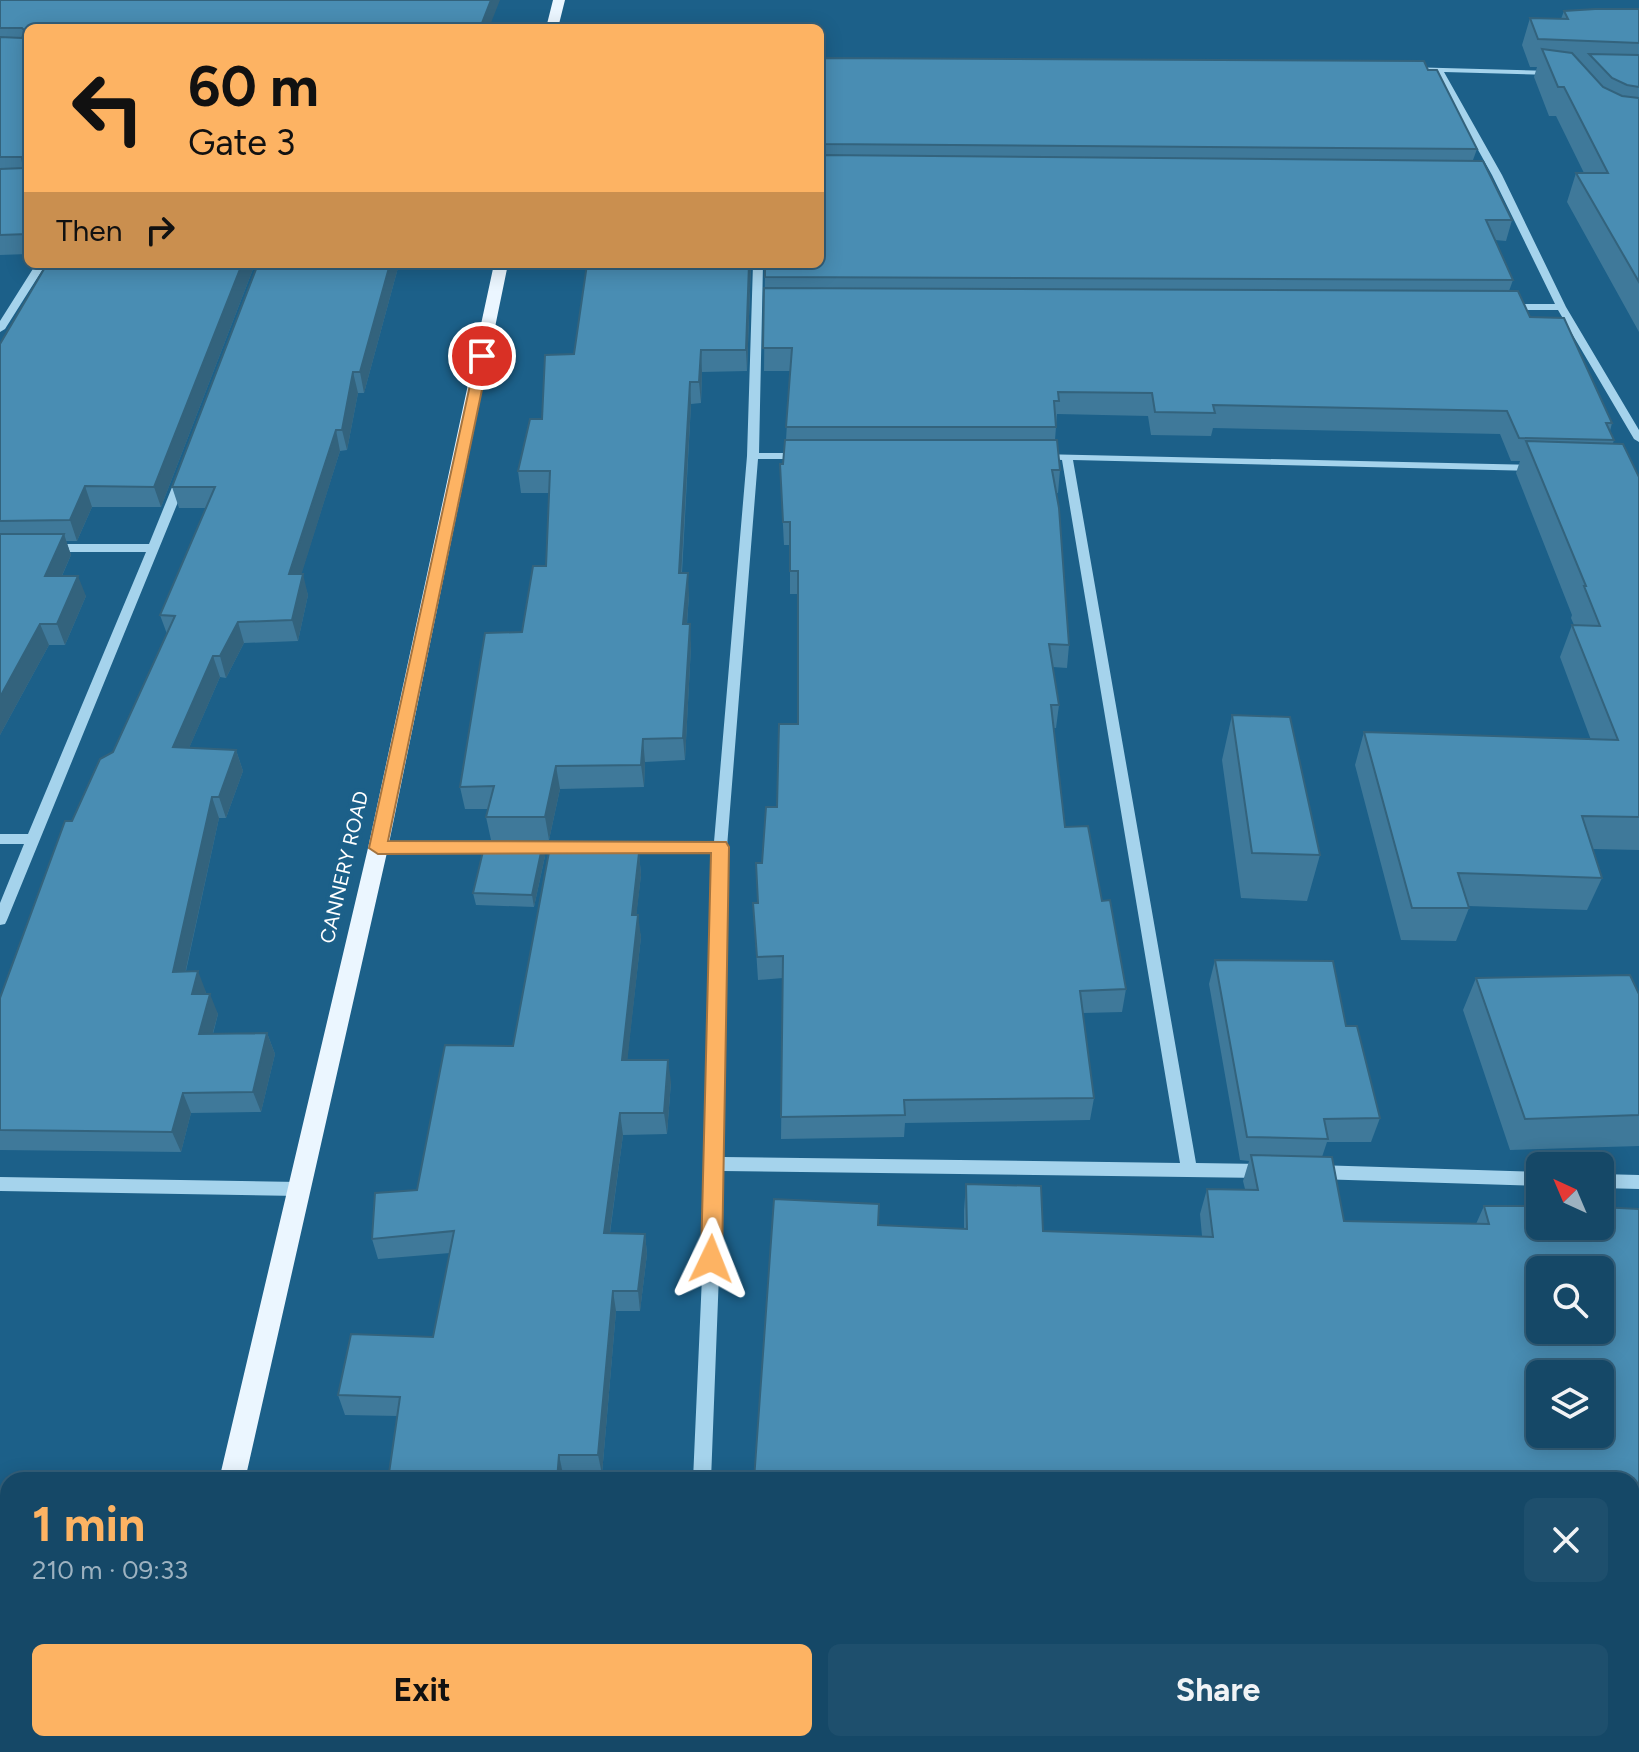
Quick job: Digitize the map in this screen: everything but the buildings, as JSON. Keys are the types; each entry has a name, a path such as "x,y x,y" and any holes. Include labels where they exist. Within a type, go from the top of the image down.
{"main road":[{"path":"553,24 559,0"},
{"name":"CANNERY ROAD","path":"234,1472 378,848 500,268"}],"street":[{"path":"1390,69 1565,75"},
{"path":"1438,70 1497,175 1561,307 1639,439"},
{"path":"1481,175 1497,175"},
{"path":"0,329 38,268"},
{"path":"702,1472 715,1164 720,847 753,456 758,268"},
{"path":"756,304 771,304"},
{"path":"1498,307 1561,307"},
{"path":"753,456 816,456"},
{"path":"1036,456 1544,468"},
{"path":"1067,456 1189,1169"},
{"path":"0,920 187,463"},
{"path":"31,548 154,548"},
{"path":"0,839 33,839"},
{"path":"378,848 720,847"},
{"path":"715,1164 1189,1169 1526,1179"},
{"path":"1614,1181 1639,1182"},
{"path":"0,1184 299,1189"}],"route":[{"path":"482,356 378,848 720,847 711,1259"}]}
